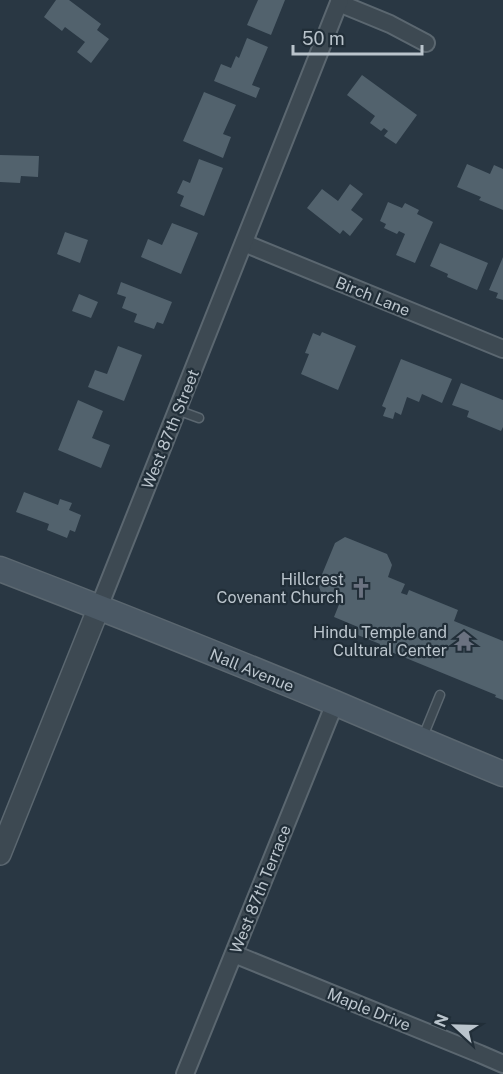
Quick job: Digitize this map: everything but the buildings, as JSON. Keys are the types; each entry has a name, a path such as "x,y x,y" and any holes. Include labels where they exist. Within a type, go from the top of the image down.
{"main road":[{"name":"Nall Avenue","path":"0,569 99,607 503,774"}],"street":[{"name":"West 87th Street","path":"0,854 340,2 426,43"},
{"name":"Birch Lane","path":"244,243 503,349"},
{"name":"West 87th Terrace","path":"185,1074 335,704"},
{"name":"Maple Drive","path":"234,954 503,1064"}],"lane":[{"path":"177,410 199,418"},
{"path":"421,741 440,695"}],"place":[{"name":"Hillcrest Covenant Church","path":"361,588"},
{"name":"Hindu Temple and Cultural Center","path":"464,641"}]}
